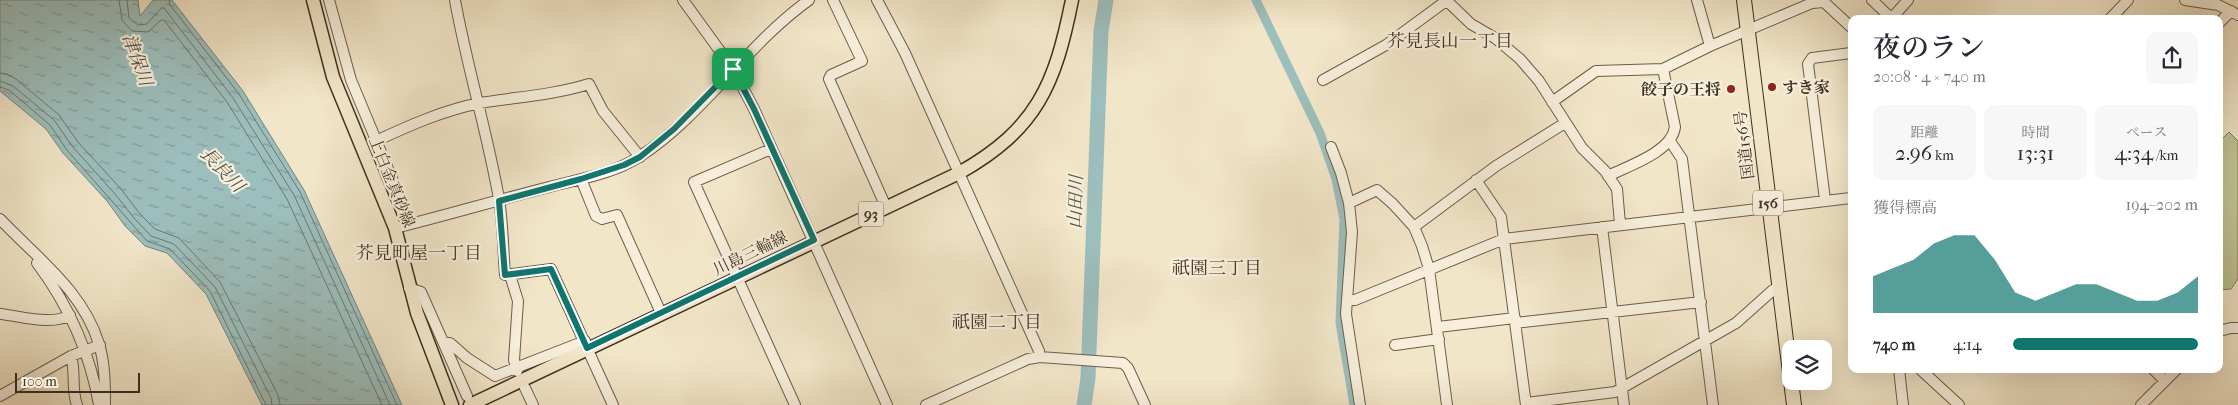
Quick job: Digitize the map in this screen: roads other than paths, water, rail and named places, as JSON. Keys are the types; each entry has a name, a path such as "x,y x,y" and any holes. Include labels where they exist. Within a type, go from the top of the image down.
{"highway":[{"name":"国道156号","path":"1744,0 1794,405"}],"main road":[{"name":"上白金真砂線","path":"313,0 334,77 395,228 410,288 452,405"},
{"name":"川島三輪線","path":"468,401 586,344 661,313 736,278 988,157 1016,132 1034,110 1047,87 1055,66 1072,0"}],"street":[{"path":"328,0 351,80 398,193"},
{"path":"455,0 462,41 480,104 499,201 505,275 551,269 613,405"},
{"path":"683,0 733,69 754,109 887,405"},
{"path":"395,228 581,179 624,165 640,157 674,129 771,30 809,0"},
{"path":"833,0 862,61 831,75 829,79 886,207"},
{"path":"877,0 906,53 1039,351 1040,357"},
{"path":"1696,0 1710,46"},
{"path":"1872,0 1887,15"},
{"path":"1895,15 1908,0"},
{"path":"2114,15 2128,0"},
{"path":"2185,0 2218,5 2235,13"},
{"path":"1322,80 1386,45 1449,1 1471,24 1495,38 1520,59 1539,81 1582,148 1608,176 1616,189 1620,224"},
{"path":"1552,102 1596,72 1662,69 1710,46 1812,3 1824,2 1848,24"},
{"path":"2223,20 2235,13"},
{"path":"1825,200 1808,64 1812,58 1848,53"},
{"path":"1608,176 1643,160 1670,141 1675,127 1662,69"},
{"path":"376,141 429,119 480,104 534,97 589,84 603,110 640,157"},
{"path":"1414,227 1476,180 1565,123"},
{"path":"1670,141 1682,159 1691,216 1713,405"},
{"path":"1331,147 1341,173 1352,232 1346,314 1360,405"},
{"path":"771,149 694,182 795,405"},
{"path":"581,179 596,216 602,219 617,215 661,313"},
{"path":"1476,180 1501,217 1526,404 1615,392 1622,389 1736,323 1772,290 1779,287"},
{"path":"1348,203 1377,190 1414,227 1429,269 1447,405"},
{"path":"1347,300 1356,300 1504,239 1768,206 1848,198"},
{"path":"0,219 56,288 85,350 94,375 99,405"},
{"path":"1602,227 1624,405"},
{"path":"8,228 63,281 84,310 100,345 105,384 105,405"},
{"path":"510,275 518,301 516,369"},
{"path":"410,288 421,292 468,401"},
{"path":"1438,327 1613,312 1701,302"},
{"path":"0,314 48,319 63,319 70,315"},
{"path":"2223,329 2238,328"},
{"path":"1395,345 1439,339"},
{"path":"444,343 450,343 467,358 495,376 586,344"},
{"path":"0,396 71,356 100,345"},
{"path":"71,356 74,367 77,405"},
{"path":"926,405 1028,359 1040,357 1123,363 1128,368 1145,405"},
{"path":"1899,373 1903,405"},
{"path":"1924,373 1959,405"},
{"path":"2157,373 2165,381"},
{"path":"2141,405 2173,373"},
{"path":"525,388 533,405"}],"water":[{"path":"0,0 138,0 140,16 153,0 172,0 243,91 304,190 402,405 262,405 206,294 167,253 145,246 125,226 107,201 63,153 46,129 0,91"}],"waterway":[{"name":"山田川","path":"1084,405 1088,378 1101,31 1106,0"},
{"path":"1256,0 1320,133 1336,179 1344,219 1340,323 1354,405"}],"place":[{"name":"すき家","path":"1772,87"},
{"name":"餃子の王将","path":"1731,89"}],"district":[{"name":"芥見長山一丁目","path":"1450,41"},
{"name":"芥見町屋一丁目","path":"419,253"},
{"name":"祇園三丁目","path":"1217,268"},
{"name":"祇園二丁目","path":"997,322"}],"water label":[{"name":"津保川","path":"137,60"},
{"name":"長良川","path":"222,170"}]}
